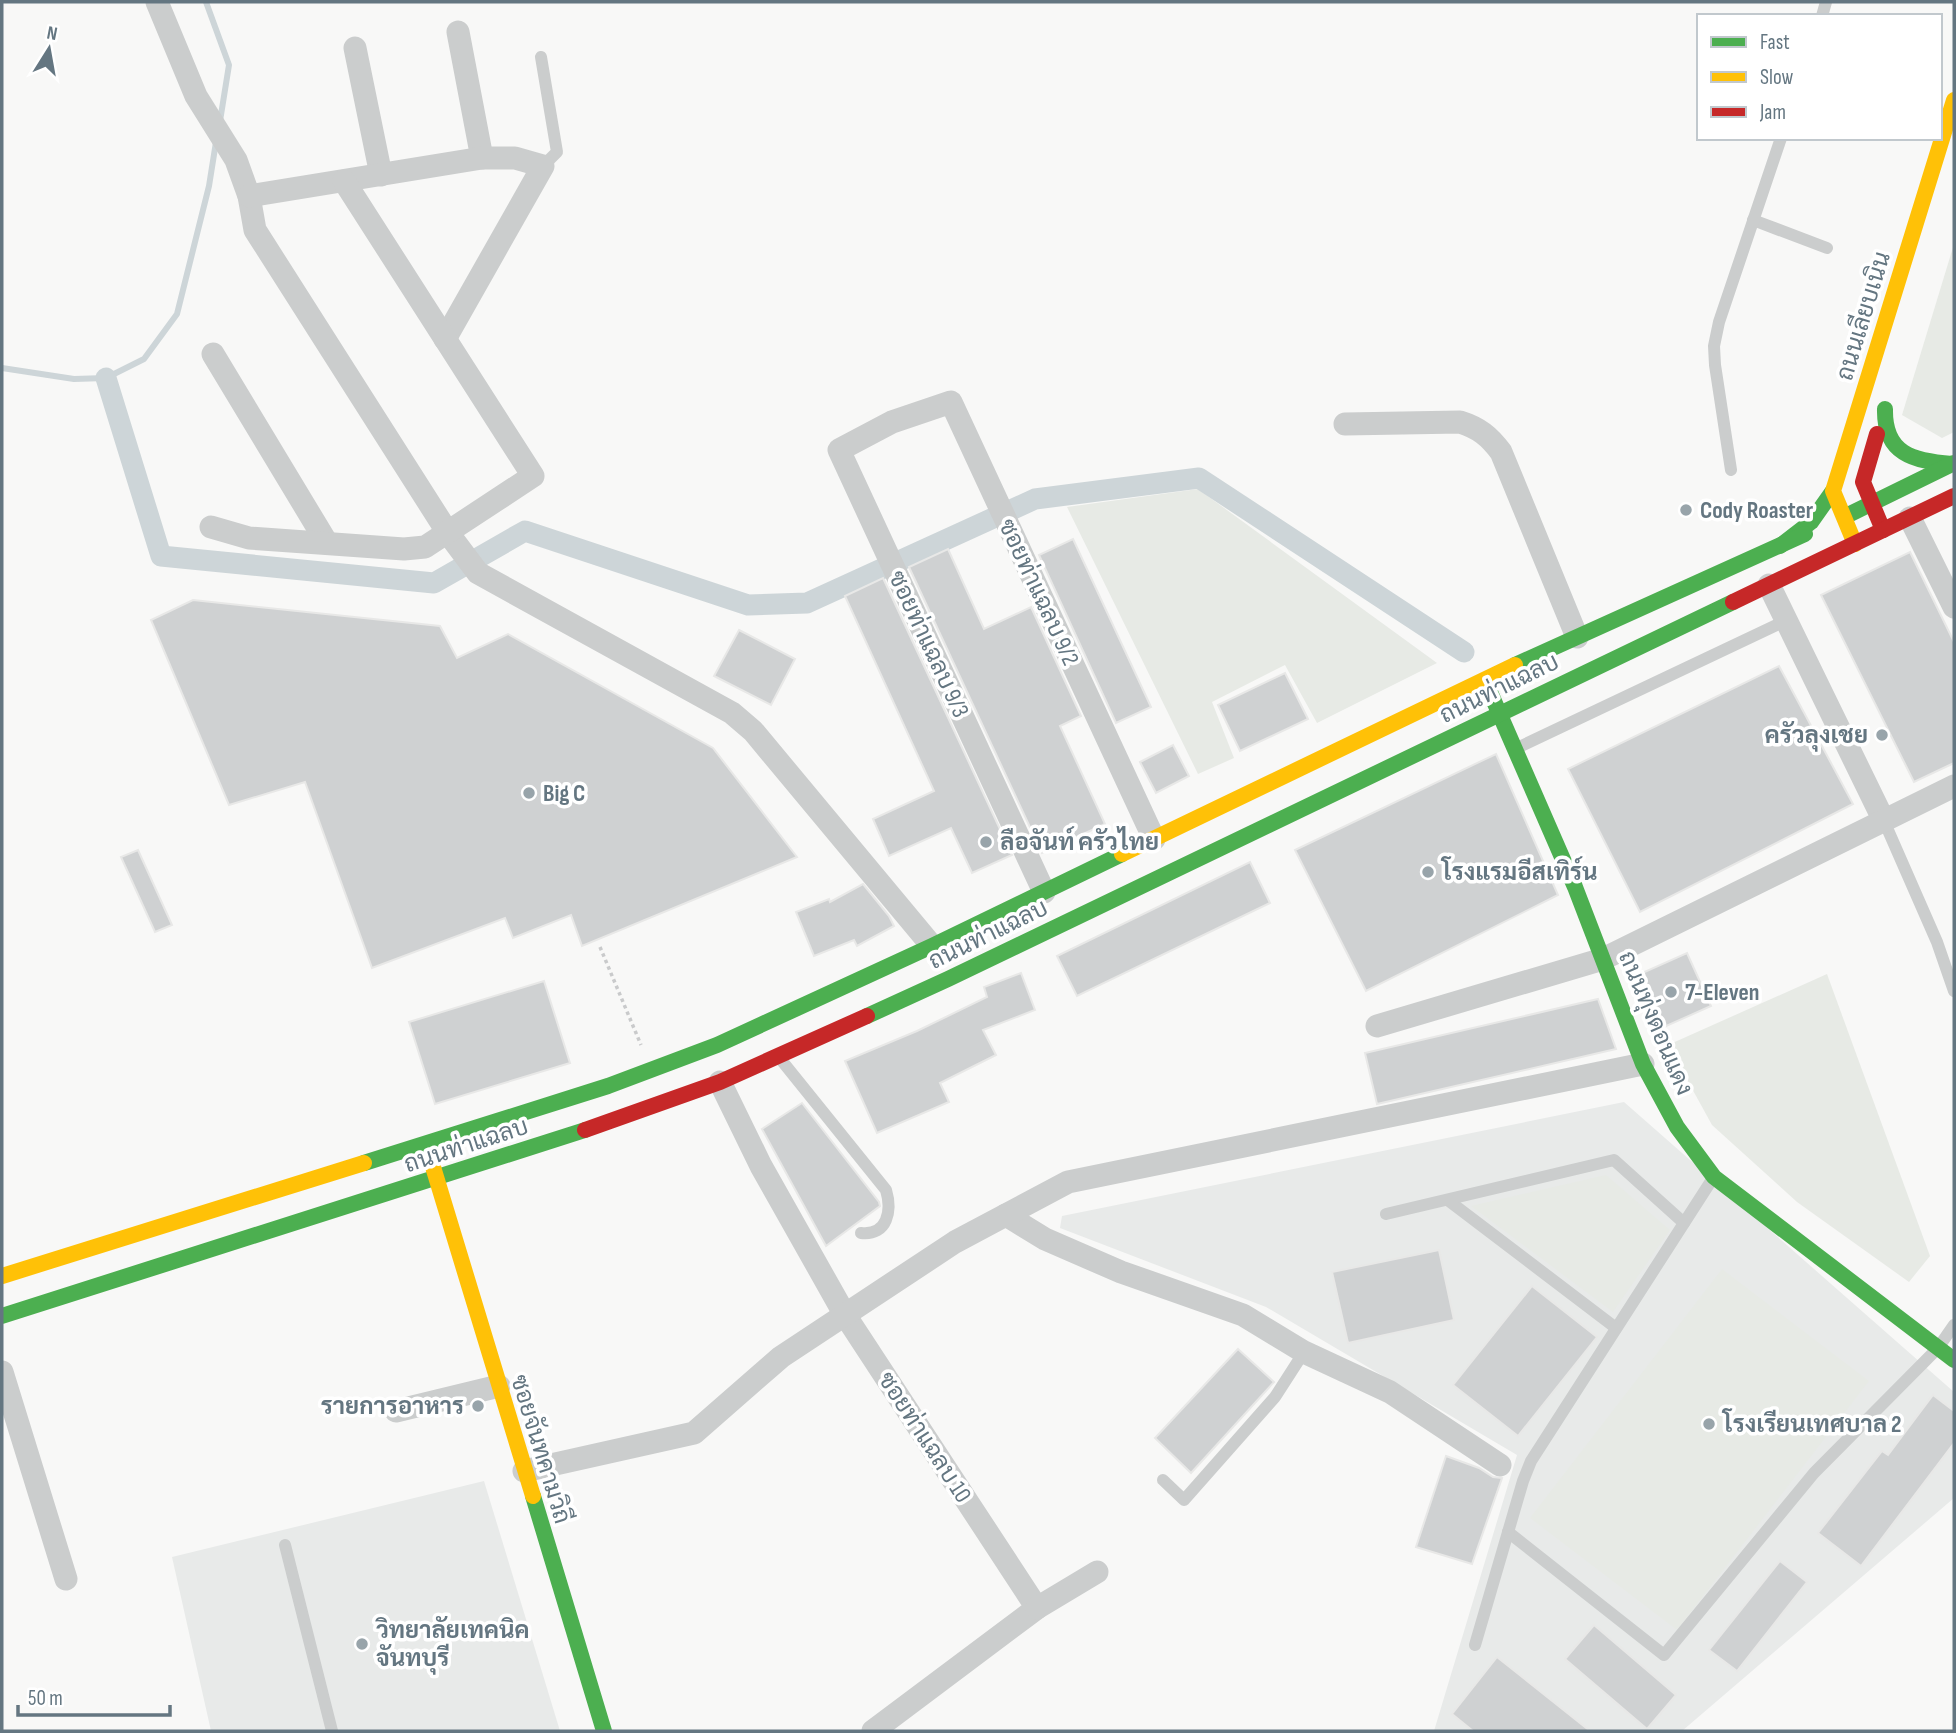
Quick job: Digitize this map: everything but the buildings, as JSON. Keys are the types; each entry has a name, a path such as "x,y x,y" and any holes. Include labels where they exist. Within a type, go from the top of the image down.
{"main road":[{"name":"ถนนเลียบเนิน","path":"1942,139 1954,100"},
{"name":"ถนนเลียบเนิน","path":"1780,546 1822,512 1833,491 1942,140"},
{"path":"1883,530 1863,482 1887,402 1886,430 1892,441 1910,456 1926,463 1953,463"},
{"name":"ถนนท่าแฉลบ","path":"2,1316 437,1179 720,1082 778,1056 940,962 1044,892 1484,679 1872,505 1953,463"},
{"path":"1833,491 1855,544"},
{"name":"ถนนท่าแฉลบ","path":"2,1276 608,1086 940,962 1499,713 1954,496"},
{"name":"ถนนทุ่งดอนแดง","path":"1484,679 1575,887 1643,1064 1677,1127 1714,1177 1954,1360"},
{"name":"ซอยจันทคามวิถี","path":"425,1142 604,1731"}],"street":[{"path":"157,2 196,96 236,160 249,196 254,230 455,542 478,573 733,713 753,731 940,962"},
{"path":"458,33 482,158"},
{"path":"355,48 380,175"},
{"path":"249,196 482,158 515,158 543,166 445,339"},
{"path":"211,527 248,538 404,549 425,547 455,542 533,476 344,181"},
{"path":"214,354 327,543"},
{"name":"ซอยท่าแฉลบ 9/2","path":"892,422 951,402 1154,839"},
{"name":"ซอยท่าแฉลบ 9/3","path":"892,422 839,450 1044,892"},
{"path":"1345,424 1460,422 1477,428 1491,438 1501,452 1577,637"},
{"path":"1910,517 1954,607"},
{"path":"1769,585 1884,821"},
{"path":"1377,1026 1603,959 1954,786"},
{"path":"524,1471 694,1433 781,1357 955,1242 1068,1182 1643,1064"},
{"name":"ซอยท่าแฉลบ 10","path":"720,1082 761,1166 845,1315 1037,1608"},
{"path":"1006,1215 1045,1239 1121,1272 1242,1315 1304,1352 1390,1392 1500,1465"},
{"path":"2,1373 65,1579"},
{"path":"396,1411 499,1386"},
{"path":"873,1731 1037,1608 1097,1572"}],"lane":[{"path":"541,57 557,152 543,166"},
{"path":"1731,470 1714,346 1719,322 1780,140"},
{"path":"1753,220 1826,248"},
{"path":"1515,749 1787,620"},
{"path":"1884,821 1937,942 1954,991"},
{"path":"778,1056 886,1190 890,1208 887,1218 876,1231 861,1233"},
{"path":"1386,1214 1614,1160 1684,1223"},
{"path":"1475,1644 1531,1461 1714,1177"},
{"path":"1449,1200 1616,1328"},
{"path":"1508,1532 1664,1655 1814,1473 1938,1348 1954,1325"},
{"path":"1163,1480 1184,1500 1275,1397 1304,1352"},
{"path":"285,1545 332,1731"}],"path":[{"path":"600,947 652,1070"}],"shaded area":[{"path":"1954,244 1954,432 1942,438 1902,415"},
{"path":"1198,489 1437,663 1317,723 1285,665 1212,702 1234,758 1198,774 1067,507"},
{"path":"1827,974 1930,1256 1909,1282 1797,1202 1712,1125 1668,1045"},
{"name":"โรงเรียนเทศบาล 2","path":"1624,1102 1954,1392 1954,1498 1682,1731 1434,1731 1517,1455 1266,1307 1060,1228 1062,1216"},
{"path":"1606,1175 1670,1230 1613,1312 1471,1206"},
{"path":"1722,1269 1869,1381 1677,1630 1530,1518"},
{"name":"วิทยาลัยเทคนิค จันทบุรี","path":"484,1481 560,1731 211,1731 172,1557"}],"waterway":[{"path":"206,2 229,65 220,121"},
{"path":"2,368 74,379 106,378 144,359 177,314 209,186 216,142"},
{"path":"106,378 161,556 434,583 525,531 748,605 807,603 1035,499 1199,478 1464,652"}],"traffic: fast":[{"path":"1885,409 1886,424 1895,445 1913,457 1952,464"},
{"path":"1848,515 1954,463"},
{"path":"1780,546 1811,522 1833,491"},
{"path":"1515,665 1805,534"},
{"path":"867,1016 1733,602"},
{"path":"1490,692 1575,887 1643,1064 1677,1127 1714,1177 1954,1360"},
{"path":"364,1163 608,1086 717,1045 932,946 1122,854"},
{"path":"2,1316 585,1130"},
{"path":"533,1496 604,1731"}],"traffic: slow":[{"path":"1942,139 1954,100"},
{"path":"1855,544 1833,491 1942,140"},
{"path":"1122,854 1515,665"},
{"path":"430,1157 533,1496"},
{"path":"2,1276 364,1163"}],"traffic: jam":[{"path":"1877,434 1863,482 1883,530"},
{"path":"1733,602 1954,496"},
{"path":"585,1130 720,1082 867,1016"}],"place":[{"name":"Cody Roaster","path":"1686,510"},
{"name":"ครัวลุงเชย","path":"1882,735"},
{"name":"Big C","path":"529,793"},
{"name":"ลือจันท์ ครัวไทย","path":"986,842"},
{"name":"โรงแรมอีสเทิร์น","path":"1428,872"},
{"name":"7-Eleven","path":"1671,992"},
{"name":"รายการอาหาร","path":"478,1406"},
{"name":"โรงเรียนเทศบาล 2","path":"1709,1424"},
{"name":"วิทยาลัยเทคนิค จันทบุรี","path":"362,1644"}]}
